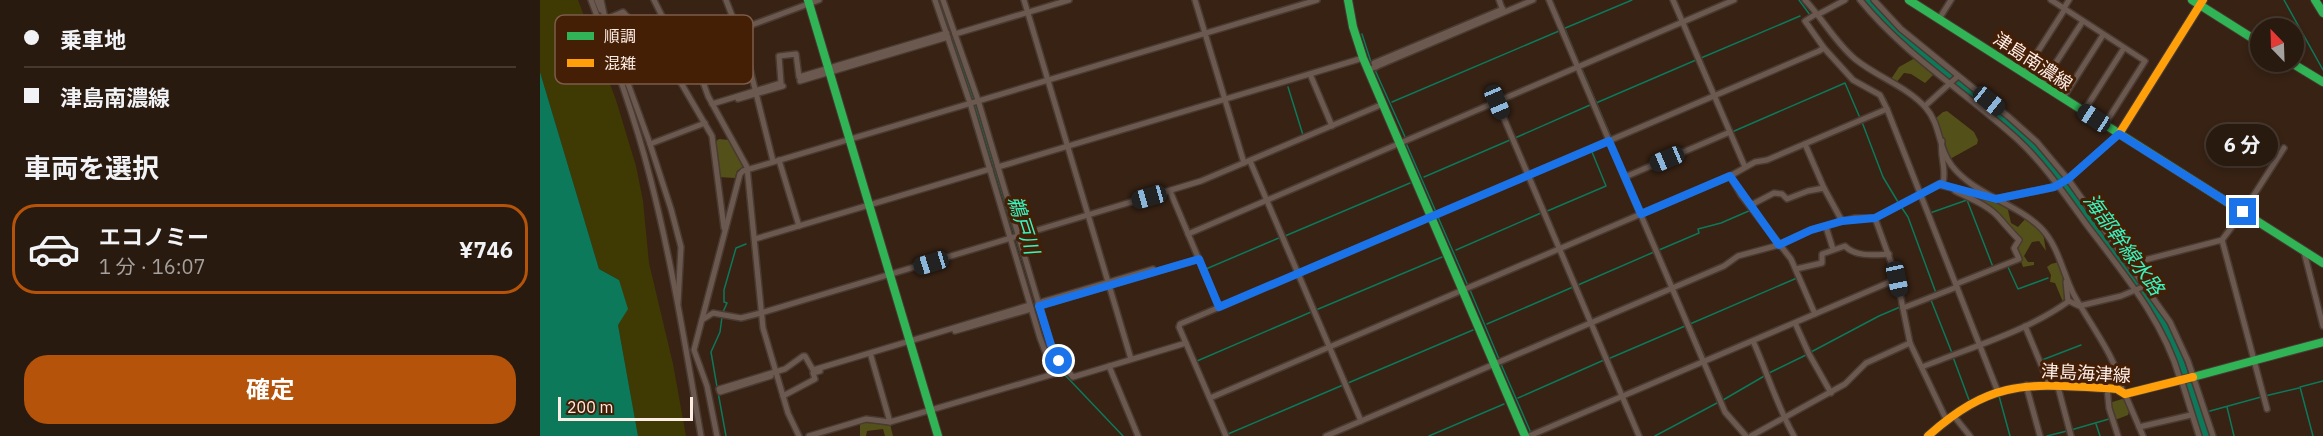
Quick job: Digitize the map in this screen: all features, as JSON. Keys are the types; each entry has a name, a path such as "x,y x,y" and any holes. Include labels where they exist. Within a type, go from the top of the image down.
{"street":[{"path":"591,0 596,15"},
{"path":"597,0 602,15"},
{"path":"601,0 604,15"},
{"path":"654,0 662,15"},
{"path":"726,0 732,15"},
{"path":"753,24 808,2 819,0"},
{"path":"809,436 866,419 890,422 1057,373 1048,359 1031,307 998,168 935,0"},
{"path":"944,0 974,101 991,171 1039,304 1051,345 1059,361 1073,377 1186,343"},
{"path":"1024,0 1131,359"},
{"path":"1027,11 1058,0"},
{"path":"955,32 1069,0"},
{"path":"1195,0 1225,101 1247,162 1267,200 1361,421"},
{"path":"717,436 707,386 694,350 724,228 740,174 776,160 1317,0"},
{"path":"1348,0 1353,27 1363,58 1372,69 1399,143 1527,436 1897,279"},
{"path":"1499,0 1503,10"},
{"path":"1372,69 1503,10 1533,0"},
{"path":"1549,0 1725,412 1746,436"},
{"path":"1674,0 1745,167"},
{"path":"1188,234 1734,0"},
{"path":"1805,0 1856,60 1925,106 1937,123 1953,167 1977,187 2041,228 2050,240 2066,278 2109,356 2143,436"},
{"path":"1845,0 1805,21 1824,48 1853,80 1880,95 1998,392"},
{"path":"1860,0 1891,36 2018,140 2058,185 2155,318 2181,379 2199,436"},
{"path":"1874,0 1901,29 2037,142 2067,180 2161,307 2176,333 2213,436"},
{"name":"津島南濃線","path":"1909,0 2323,263"},
{"path":"1939,19 1951,0"},
{"path":"2051,0 2145,61 2105,124"},
{"path":"2024,73 2069,0"},
{"path":"2192,0 2202,3 2250,36"},
{"path":"2315,0 2323,13"},
{"path":"808,2 939,436"},
{"path":"1940,184 1996,199 2058,185 2067,180 2119,134 2202,3"},
{"path":"2042,84 2083,21"},
{"path":"800,81 947,35"},
{"path":"2063,98 2103,35"},
{"path":"1226,436 1179,327 1180,324 1824,48"},
{"path":"2084,111 2124,48"},
{"path":"713,105 781,83 779,56 796,54 799,77 830,70"},
{"path":"998,168 1363,58"},
{"path":"2304,70 2323,82"},
{"path":"1310,75 1332,126"},
{"path":"1925,106 1957,76"},
{"path":"753,82 776,160 799,226"},
{"path":"622,84 650,176 703,436"},
{"path":"628,84 671,208 681,247 677,308"},
{"path":"682,84 712,136 724,228"},
{"path":"703,84 742,155 747,170 765,338 773,373 798,436"},
{"path":"756,92 783,86"},
{"path":"1497,102 1639,436"},
{"path":"701,321 713,313 741,318 761,314 1170,191 1201,181 1383,104"},
{"path":"1210,398 1730,176 1755,162 1767,160 1887,109"},
{"path":"650,144 705,123"},
{"path":"1625,177 1730,132"},
{"path":"1326,436 1724,266 1738,256 1779,245 1803,233 1842,221 1875,218 1940,184 1944,179 1942,141"},
{"path":"1805,144 1824,188 1842,221"},
{"path":"2129,264 2222,240 2284,148"},
{"path":"755,241 991,171"},
{"path":"1730,176 1791,259 1815,314"},
{"path":"1903,308 2019,259 2014,248 2019,240 2000,218 1982,205 1940,184"},
{"path":"1751,205 1774,193 1782,194 1787,199 1824,188"},
{"path":"1170,191 1219,307"},
{"path":"755,241 799,226 870,207"},
{"path":"1875,218 1897,279 1910,343 1950,417 1970,436"},
{"path":"1826,227 1833,249"},
{"path":"2222,240 2266,410"},
{"path":"1796,269 1822,263 1822,254 1845,246 1850,251 1868,256 1889,254"},
{"path":"2304,251 2323,326"},
{"path":"1039,304 1198,257"},
{"path":"2066,278 2068,301"},
{"path":"2068,301 2081,305 2121,296 2144,286"},
{"path":"1922,367 2025,326 2058,310 2068,301"},
{"path":"773,373 771,376 720,392 719,389 785,369 803,356 813,370 1031,307"},
{"path":"1795,323 1831,393"},
{"path":"2025,326 2054,386 2072,436"},
{"path":"1753,340 1794,436"},
{"name":"津島海津線","path":"1929,436 1950,417 1975,400 1998,392 2026,386 2054,386 2107,388 2124,392 2323,342"},
{"path":"783,396 815,379 813,374 911,343"},
{"path":"1751,436 1831,393 1849,381 1866,363 1910,343"},
{"path":"871,356 890,422"},
{"path":"1109,366 1138,436"},
{"path":"2026,386 2040,436"},
{"path":"2107,388 2109,408 2118,436"},
{"path":"2139,427 2191,415"}],"shaded area":[{"path":"540,0 578,0 584,15 555,15 555,84 610,84 616,100 636,166 643,201 649,263 673,364 686,436 638,436 618,325 619,280 599,269 540,72"},
{"path":"1862,0 1871,0 1908,39 2011,121 2048,158 2167,321 2179,347 2210,436 2201,436 2176,360 2157,319 2043,164 1901,42"},
{"path":"1915,58 1935,73 1925,83 1911,74 1904,73 1896,83 1891,79 1899,67"},
{"path":"540,72 599,269 619,280 628,309 618,325 638,436 540,436"},
{"path":"1947,111 1974,132 1978,140 1977,144 1950,159 1936,118"},
{"path":"719,139 729,140 744,166 737,171 735,178 718,177 715,142"},
{"path":"1967,193 2007,206 2011,223 2018,227 2026,218 2043,233 2046,251 2039,241 2032,242 2024,256 2028,262 2034,262 2034,265 2023,267 2017,250 2022,240"},
{"path":"2059,262 2065,287 2063,302 2055,283 2050,282 2051,275 2047,267"},
{"path":"2122,399 2127,401 2130,408 2128,415 2115,420 2109,403"},
{"path":"867,421 890,424 893,436 885,436 883,429 867,431 866,436 860,436 860,423"}],"waterway":[{"name":"鵜戸川","path":"939,0 975,105 1052,357 1066,376 1123,436"},
{"path":"1563,29 1632,0"},
{"path":"1799,0 1810,15"},
{"path":"2284,0 2323,70"},
{"path":"1701,58 1800,16"},
{"path":"1565,29 1579,63"},
{"path":"1392,102 1559,31"},
{"path":"1051,77 1201,32"},
{"path":"1362,34 1371,62"},
{"path":"1596,103 1696,60"},
{"path":"1582,69 1611,137"},
{"path":"1375,70 1406,139"},
{"path":"1732,132 1845,83 1860,118"},
{"path":"701,84 704,93"},
{"path":"1288,87 1303,135"},
{"path":"1885,98 1888,105"},
{"path":"1515,138 1590,105"},
{"path":"1862,122 1883,177 1898,202"},
{"path":"1424,177 1510,140"},
{"path":"1406,143 1436,212"},
{"path":"1613,144 1622,165"},
{"path":"1545,212 1606,186 1592,152"},
{"path":"1285,236 1410,183"},
{"path":"1930,213 1967,200 1993,267"},
{"path":"1902,208 1908,217 1936,293"},
{"path":"1659,250 1699,233 1698,229 1721,223 1751,210"},
{"path":"1456,250 1541,213"},
{"path":"1438,217 1468,286"},
{"path":"1206,269 1281,237"},
{"path":"723,312 727,303 724,302 724,290 736,248 746,244"},
{"path":"1578,285 1654,252"},
{"path":"1316,310 1442,257"},
{"path":"1663,260 1674,285"},
{"path":"2008,267 2018,289 2048,278"},
{"path":"1690,324 1797,278"},
{"path":"1487,324 1573,287"},
{"path":"1470,290 1499,359"},
{"path":"1931,300 1952,353"},
{"path":"1683,307 1705,357"},
{"path":"1811,352 1900,307"},
{"path":"1197,361 1311,312"},
{"path":"717,387 711,352 720,332 722,317"},
{"path":"1608,359 1685,326"},
{"path":"1348,383 1473,330"},
{"path":"2042,360 2081,345"},
{"path":"1769,373 1806,355"},
{"path":"1953,357 1969,400"},
{"path":"1518,398 1604,360"},
{"path":"1501,364 1531,433"},
{"path":"1707,364 1710,369"},
{"path":"1712,375 1722,397"},
{"path":"1723,400 1766,375"},
{"path":"2313,436 2300,387 2323,381"},
{"path":"1228,434 1343,385"},
{"path":"2265,396 2299,388"},
{"path":"718,392 726,436"},
{"path":"1999,396 2010,436"},
{"path":"2210,411 2261,397"},
{"path":"1655,436 1717,403"},
{"path":"1429,436 1504,404"},
{"path":"2227,407 2234,436"},
{"path":"2071,430 2109,419"},
{"path":"2096,424 2100,436"},
{"path":"794,431 796,436"},
{"path":"2047,436 2067,431"}],"traffic: fast":[{"path":"808,0 938,436"},
{"path":"1348,0 1353,27 1363,58 1525,436"},
{"path":"1909,0 2323,263"},
{"path":"2192,0 2250,37"},
{"path":"2315,0 2323,13"},
{"path":"2304,70 2323,82"},
{"path":"2193,377 2323,342"}],"traffic: slow":[{"path":"2119,134 2203,0"},
{"path":"1928,436 1951,417 1972,404 2011,389 2031,386 2078,387 2117,389 2125,394 2193,377"}],"route":[{"path":"1059,361 1051,345 1039,306 1199,259 1219,307 1609,141 1641,214 1730,176 1741,195 1751,205 1779,245 1803,233 1842,221 1854,218 1875,218 1940,184 1996,199 2054,187 2068,179 2119,134 2243,212"}],"water label":[{"name":"海部幹線水路","path":"2124,244"}]}
